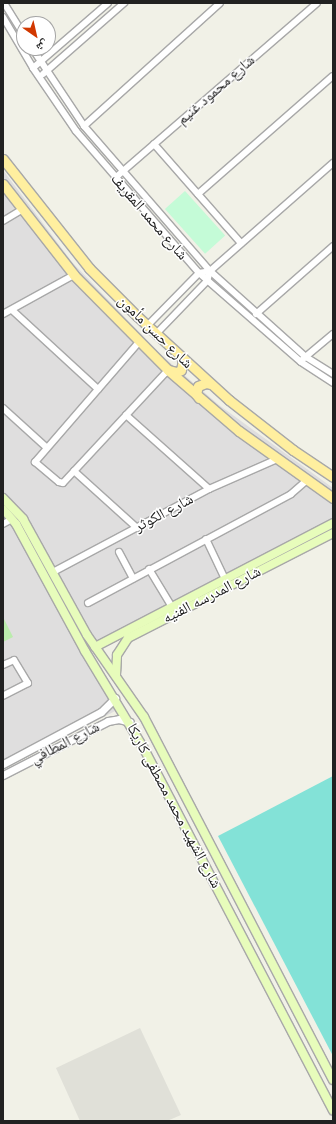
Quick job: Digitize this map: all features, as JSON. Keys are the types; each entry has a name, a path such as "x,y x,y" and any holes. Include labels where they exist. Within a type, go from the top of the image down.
{"main road":[{"name":"شارع حسن مأمون","path":"3,159 89,268 147,326 210,384 287,445 333,476"},
{"name":"شارع حسن مأمون","path":"3,184 6,195 23,209 74,275 168,370 199,398 277,459 333,498"},
{"path":"168,370 172,372 181,370 183,360 181,356"},
{"path":"199,398 196,394 198,386 206,383 210,384"},
{"name":"شارع الشهيد محمد مصطفى كاريكا","path":"3,498 23,519 95,647 116,676 152,732 333,1080"},
{"name":"شارع الشهيد محمد مصطفى كاريكا","path":"3,509 12,519 85,651 130,722 333,1110"},
{"name":"شارع المدرسه الفنيه","path":"95,647 333,523"},
{"name":"شارع المدرسه الفنيه","path":"119,650 128,638 333,533"},
{"path":"111,638 119,650 115,660 116,676"},
{"path":"314,1073 321,1073 326,1067"},
{"path":"322,1090 333,1084"}],"street":[{"path":"4,3 16,22"},
{"path":"33,68 108,3"},
{"path":"39,77 124,3"},
{"path":"84,126 220,3"},
{"name":"شارع محمود غنيم","path":"115,178 317,3"},
{"name":"شارع محمد المقريف","path":"3,17 33,68 76,131 115,178 199,273 300,362 333,383"},
{"name":"شارع محمد المقريف","path":"37,56 84,126 122,172 210,271 256,314 306,357 333,374"},
{"path":"198,194 333,76"},
{"path":"154,144 241,243"},
{"path":"156,334 207,280 210,271 333,163"},
{"path":"3,221 23,209"},
{"path":"256,314 333,246"},
{"path":"147,326 199,273 210,271"},
{"path":"3,314 74,275"},
{"path":"12,310 98,389"},
{"path":"300,362 333,334"},
{"path":"139,342 34,461 59,482 63,483 168,370"},
{"path":"3,408 46,447"},
{"path":"126,416 209,490"},
{"name":"شارع الكوثر","path":"53,572 209,490 277,459"},
{"path":"74,471 137,528"},
{"path":"88,603 149,569 294,493 307,480"},
{"path":"3,524 12,519"},
{"path":"206,539 225,578"},
{"path":"119,552 133,578"},
{"path":"149,569 172,607"},
{"path":"3,665 14,660 28,683 3,696"},
{"name":"شارع المطافي","path":"3,764 97,714 115,698"},
{"path":"97,714 102,718 102,724"},
{"name":"شارع المطافي","path":"3,775 102,724 115,719 130,722"}],"shaded area":[{"path":"3,170 72,262 159,353 219,405 333,488 333,527 89,653 119,709 3,769"},
{"path":"333,776 333,1056 218,836"},
{"path":"140,1028 181,1115 167,1121 80,1121 56,1068"}],"green space":[{"path":"185,191 225,236 205,254 165,209"},
{"path":"3,617 13,637 3,642"}]}
